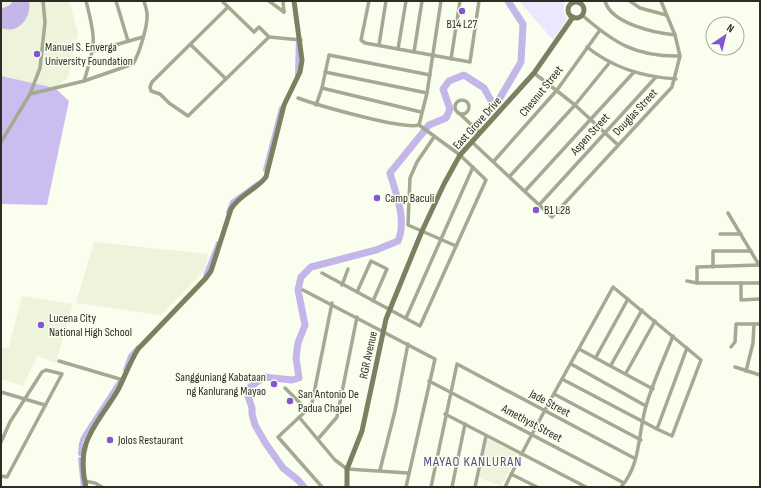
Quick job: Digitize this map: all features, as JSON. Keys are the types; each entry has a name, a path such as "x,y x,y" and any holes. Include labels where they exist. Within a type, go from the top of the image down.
{"street":[{"path":"1,142 30,94 40,68 43,53 45,22 42,1"},
{"path":"84,81 94,51 93,30 86,1"},
{"path":"116,1 128,41"},
{"path":"30,94 84,81 132,64 143,37 147,14 144,1"},
{"path":"222,1 254,32 259,27 269,37 301,40"},
{"path":"269,1 284,12 283,1"},
{"path":"102,487 95,482 85,484 83,468 84,446 91,430 123,380 138,349 186,300 210,271 235,201 262,182 266,177 284,105 300,72 302,60 301,40 294,1"},
{"path":"368,1 362,40 398,49 470,62 479,1"},
{"path":"379,45 386,1"},
{"path":"398,49 406,1"},
{"path":"414,52 422,1"},
{"path":"419,125 421,112 427,93 441,1"},
{"path":"451,59 460,1"},
{"path":"605,1 611,10 637,28 655,33 675,35"},
{"path":"630,1 640,8 666,15"},
{"name":"Douglas Street","path":"540,204 552,217 672,87 676,79 680,56 675,35 666,15 662,1"},
{"path":"580,2 584,8 582,15 573,17 568,12 568,3 580,2"},
{"path":"228,7 152,82 150,87 151,91 160,94 169,103 188,116 269,37"},
{"path":"582,15 600,30 626,46 644,54 659,57 680,56"},
{"name":"East Grove Drive","path":"386,319 422,231 460,155 534,73 573,17"},
{"name":"Chesnut Street","path":"494,161 558,90 600,30"},
{"path":"94,51 143,37"},
{"path":"191,45 226,79"},
{"path":"587,47 610,62 634,72 656,78 676,79"},
{"path":"316,105 322,88 329,55 430,75"},
{"path":"510,176 575,105 610,62"},
{"path":"325,72 427,93"},
{"path":"525,191 634,72"},
{"path":"534,73 558,90 618,145"},
{"name":"Aspen Street","path":"540,204 656,78"},
{"path":"322,88 421,112"},
{"path":"298,98 316,105 412,128 419,125"},
{"path":"458,112 480,133"},
{"path":"322,273 420,326 486,180 460,155 419,125"},
{"path":"434,137 417,162 410,178 408,225 456,246"},
{"path":"472,142 540,204"},
{"path":"406,318 473,167"},
{"path":"728,213 760,265"},
{"path":"720,234 742,234"},
{"path":"713,267 713,251 751,251"},
{"path":"357,292 371,261 387,269 373,301"},
{"path":"697,283 697,267 760,265"},
{"path":"342,284 348,269"},
{"path":"687,281 697,283 760,283"},
{"path":"741,283 741,300 760,299"},
{"path":"505,487 532,434 570,364 613,287 701,360 672,436 657,430 562,379"},
{"path":"303,290 435,359 429,380 406,487"},
{"path":"596,357 628,299"},
{"path":"322,487 278,437 299,418 312,403 332,304"},
{"path":"611,365 642,310"},
{"path":"318,439 337,417 356,317"},
{"name":"RGR Avenue","path":"347,487 347,469 362,431 386,319"},
{"path":"626,373 655,321"},
{"path":"731,347 735,342 736,324 760,324"},
{"path":"746,371 753,343 754,324"},
{"path":"621,487 633,470 634,458 641,440 646,406 673,336"},
{"path":"380,470 395,411 408,344"},
{"path":"657,430 687,348"},
{"path":"579,349 626,373 653,389"},
{"path":"59,360 123,380"},
{"name":"Jade Street","path":"450,391 457,364 634,458"},
{"path":"570,364 646,406"},
{"path":"735,367 760,374"},
{"path":"1,442 10,422 42,372 46,370 62,374 7,477 1,476"},
{"name":"Amethyst Street","path":"429,380 624,483"},
{"path":"285,388 306,410"},
{"path":"431,487 450,391"},
{"path":"1,392 45,405"},
{"path":"554,394 641,440"},
{"path":"445,414 586,487"},
{"path":"299,418 336,460 347,469 408,473"},
{"path":"452,487 465,424"},
{"path":"476,487 486,436"},
{"path":"511,474 537,487"}],"shaded area":[{"name":"Manuel S. Enverga University Foundation","path":"1,1 69,1 78,32 68,78 55,88 1,76"},
{"path":"13,1 29,1 28,13 22,24 13,29 7,30 1,28 1,9 10,5"},
{"path":"519,1 563,1 565,3 563,10 567,19 553,40"},
{"path":"1,76 55,88 69,101 47,205 1,204"},
{"path":"94,242 208,254 205,270 161,315 76,303"},
{"name":"Lucena City National High School","path":"22,296 73,304 56,363 37,356 23,386 1,379 1,348 9,347"},
{"path":"487,439 518,454 501,486 479,478"}],"waterway":[{"path":"304,487 283,468 266,444 255,425 252,408 246,390 264,377 292,380 299,378 296,358 298,343 305,325 298,290 301,277 311,267 376,250 398,241 401,224 400,207 390,173 429,125 446,118 450,109 443,89 449,81 464,75 484,88 493,104 497,103 521,62 523,24 508,1"},
{"path":"297,75 298,38"},
{"path":"265,170 281,108"},
{"path":"228,212 232,202 258,183"},
{"path":"205,276 218,243"},
{"path":"125,370 130,356 138,347"},
{"path":"85,434 119,382"},
{"path":"82,440 84,436"},
{"path":"80,454 81,443"},
{"path":"80,459 83,487"}],"place":[{"name":"B14 L27","path":"462,11"},
{"name":"Manuel S. Enverga University Foundation","path":"37,54"},
{"name":"Camp Baculi","path":"377,198"},
{"name":"B1 L28","path":"536,210"},
{"name":"Lucena City National High School","path":"41,325"},
{"name":"Sangguniang Kabataan ng Kanlurang Mayao","path":"274,384"},
{"name":"San Antonio De Padua Chapel","path":"290,401"},
{"name":"Jolos Restaurant","path":"110,440"}],"district":[{"name":"MAYAO KANLURAN","path":"473,461"}]}
